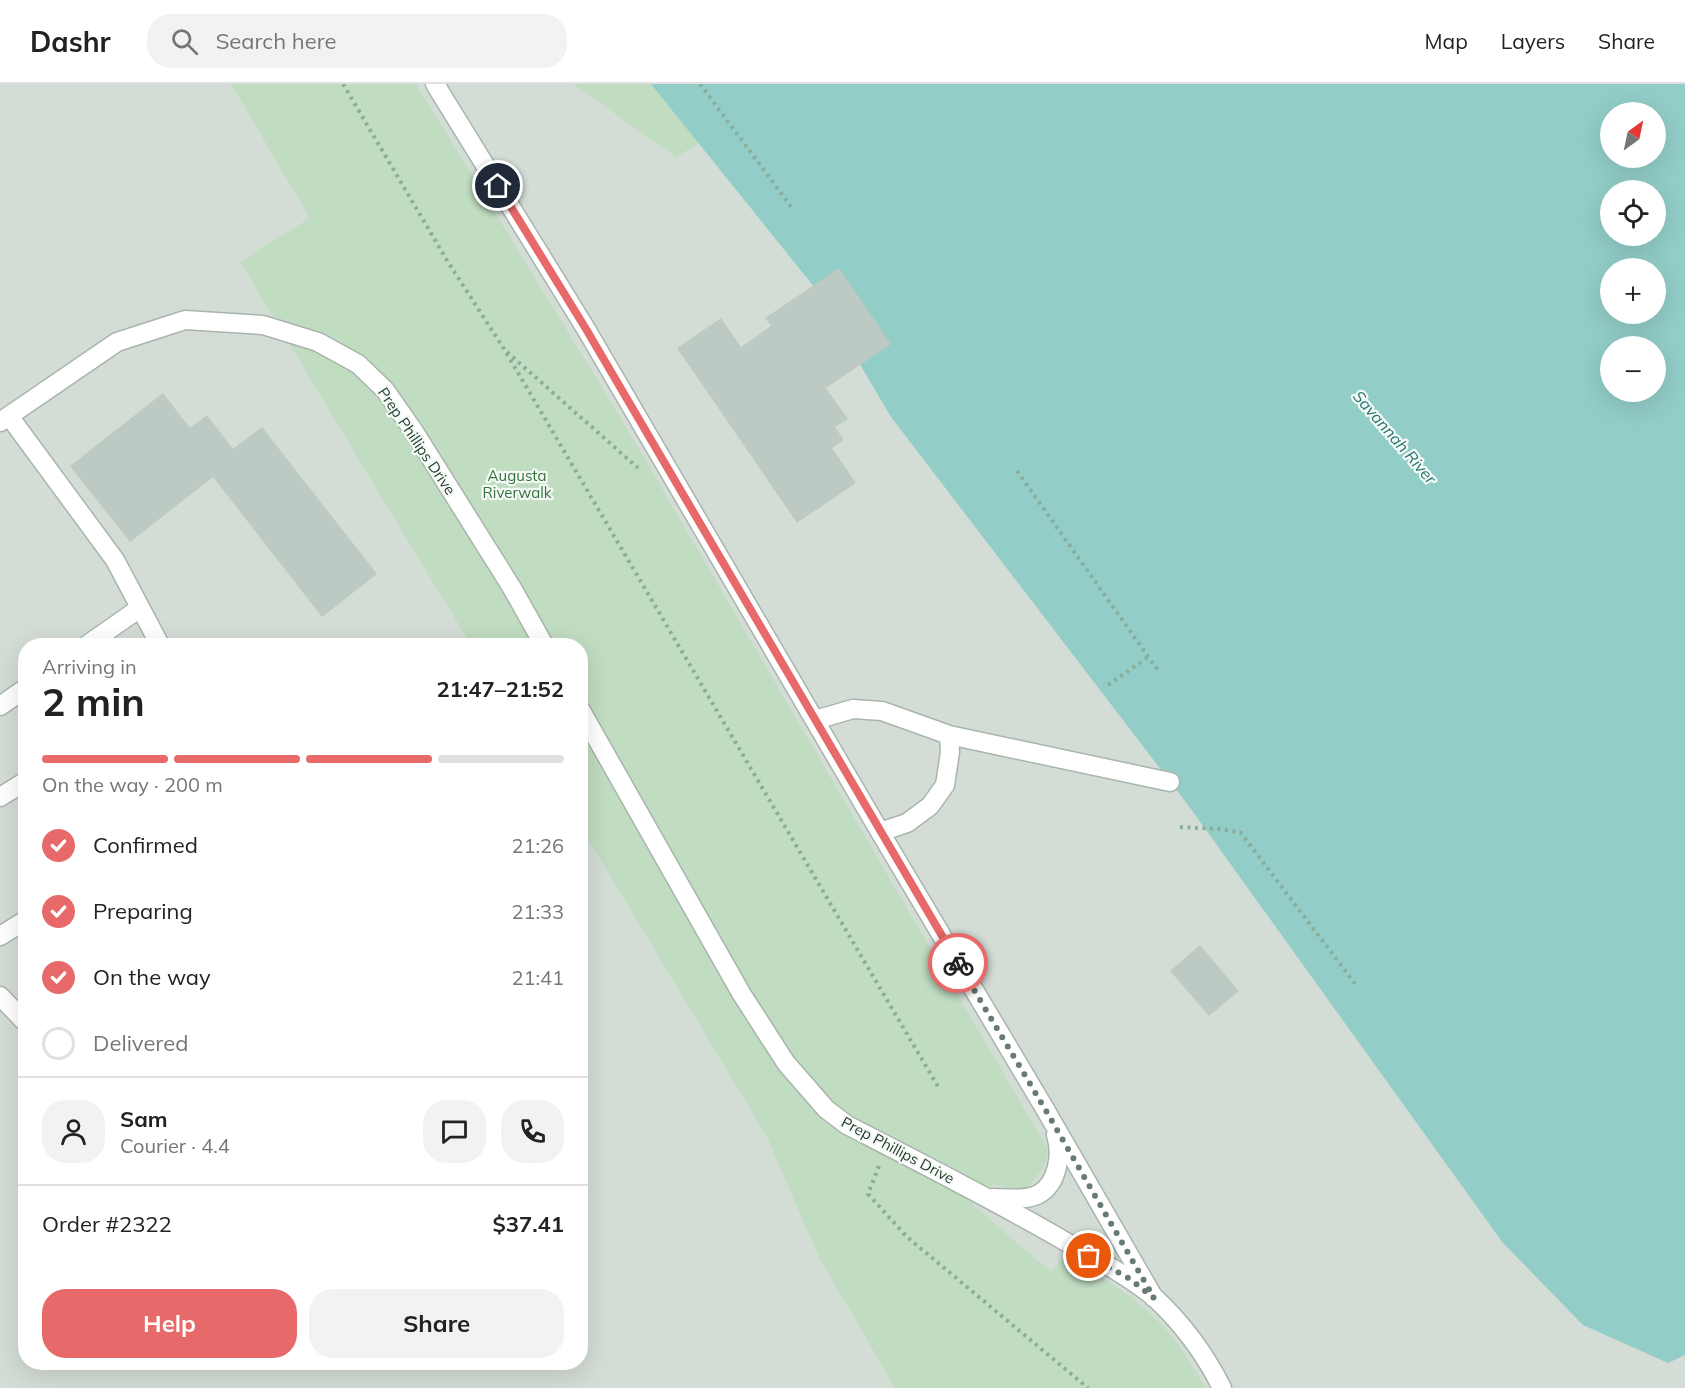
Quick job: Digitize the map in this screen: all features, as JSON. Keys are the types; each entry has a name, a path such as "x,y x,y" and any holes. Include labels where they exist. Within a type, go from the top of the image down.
{"street":[{"path":"435,84 586,329 1154,1298"},
{"name":"Prep Phillips Drive","path":"4,419 117,342 185,320 263,325 318,342 358,364 385,390 415,433 500,569 540,638"},
{"path":"4,419 115,560 156,638"},
{"path":"97,638 140,608"},
{"path":"0,706 18,694"},
{"path":"815,720 853,709 882,711 949,735 1170,782"},
{"name":"Prep Phillips Drive","path":"588,723 741,993 786,1063 826,1109 847,1125 990,1198 1130,1279 1154,1298 1184,1329 1212,1367 1222,1388"},
{"path":"880,832 908,823 930,806 945,786 950,752 949,735"},
{"path":"0,797 18,786"},
{"path":"0,936 18,925"},
{"path":"0,996 18,1015"},
{"path":"990,1198 1023,1198 1039,1194 1050,1182 1059,1162 1058,1141 1052,1122"}],"path":[{"path":"343,84 448,262 504,349 940,1090"},
{"path":"700,84 792,208"},
{"path":"504,349 646,475"},
{"path":"1017,471 1159,672"},
{"path":"1108,686 1148,657"},
{"path":"1180,826 1241,833 1356,985"},
{"path":"887,1145 868,1194 907,1237 1088,1388"}],"shaded area":[{"path":"0,84 875,84 1685,1159 1685,1388 0,1388"}],"green space":[{"name":"Augusta Riverwalk","path":"231,84 416,84 626,427 1047,1148 1047,1158 1043,1168 1036,1178 1023,1189 1009,1189 994,1184 972,1204 1051,1272 1065,1255 1138,1303 1173,1338 1206,1388 895,1388 818,1255 767,1137 588,839 588,638 467,638 240,262 310,218"},
{"path":"573,84 795,84 676,157"}],"water":[{"name":"Savannah River","path":"651,84 1685,84 1685,1355 1668,1363 1583,1325 1503,1243 1188,805 891,417 815,288"}],"building":[{"path":"839,268 891,344 826,388 848,419 835,427 844,440 832,448 856,483 797,523 677,348 721,318 741,347 771,326 765,318"},
{"path":"163,393 190,428 207,415 233,449 262,427 377,574 322,617 213,477 130,542 70,466"},
{"path":"1200,945 1239,991 1209,1016 1170,971"}],"way so far":[{"path":"958,963 1154,1298 1130,1279 1089,1256"}],"route":[{"path":"498,186 586,329 958,963"}]}
